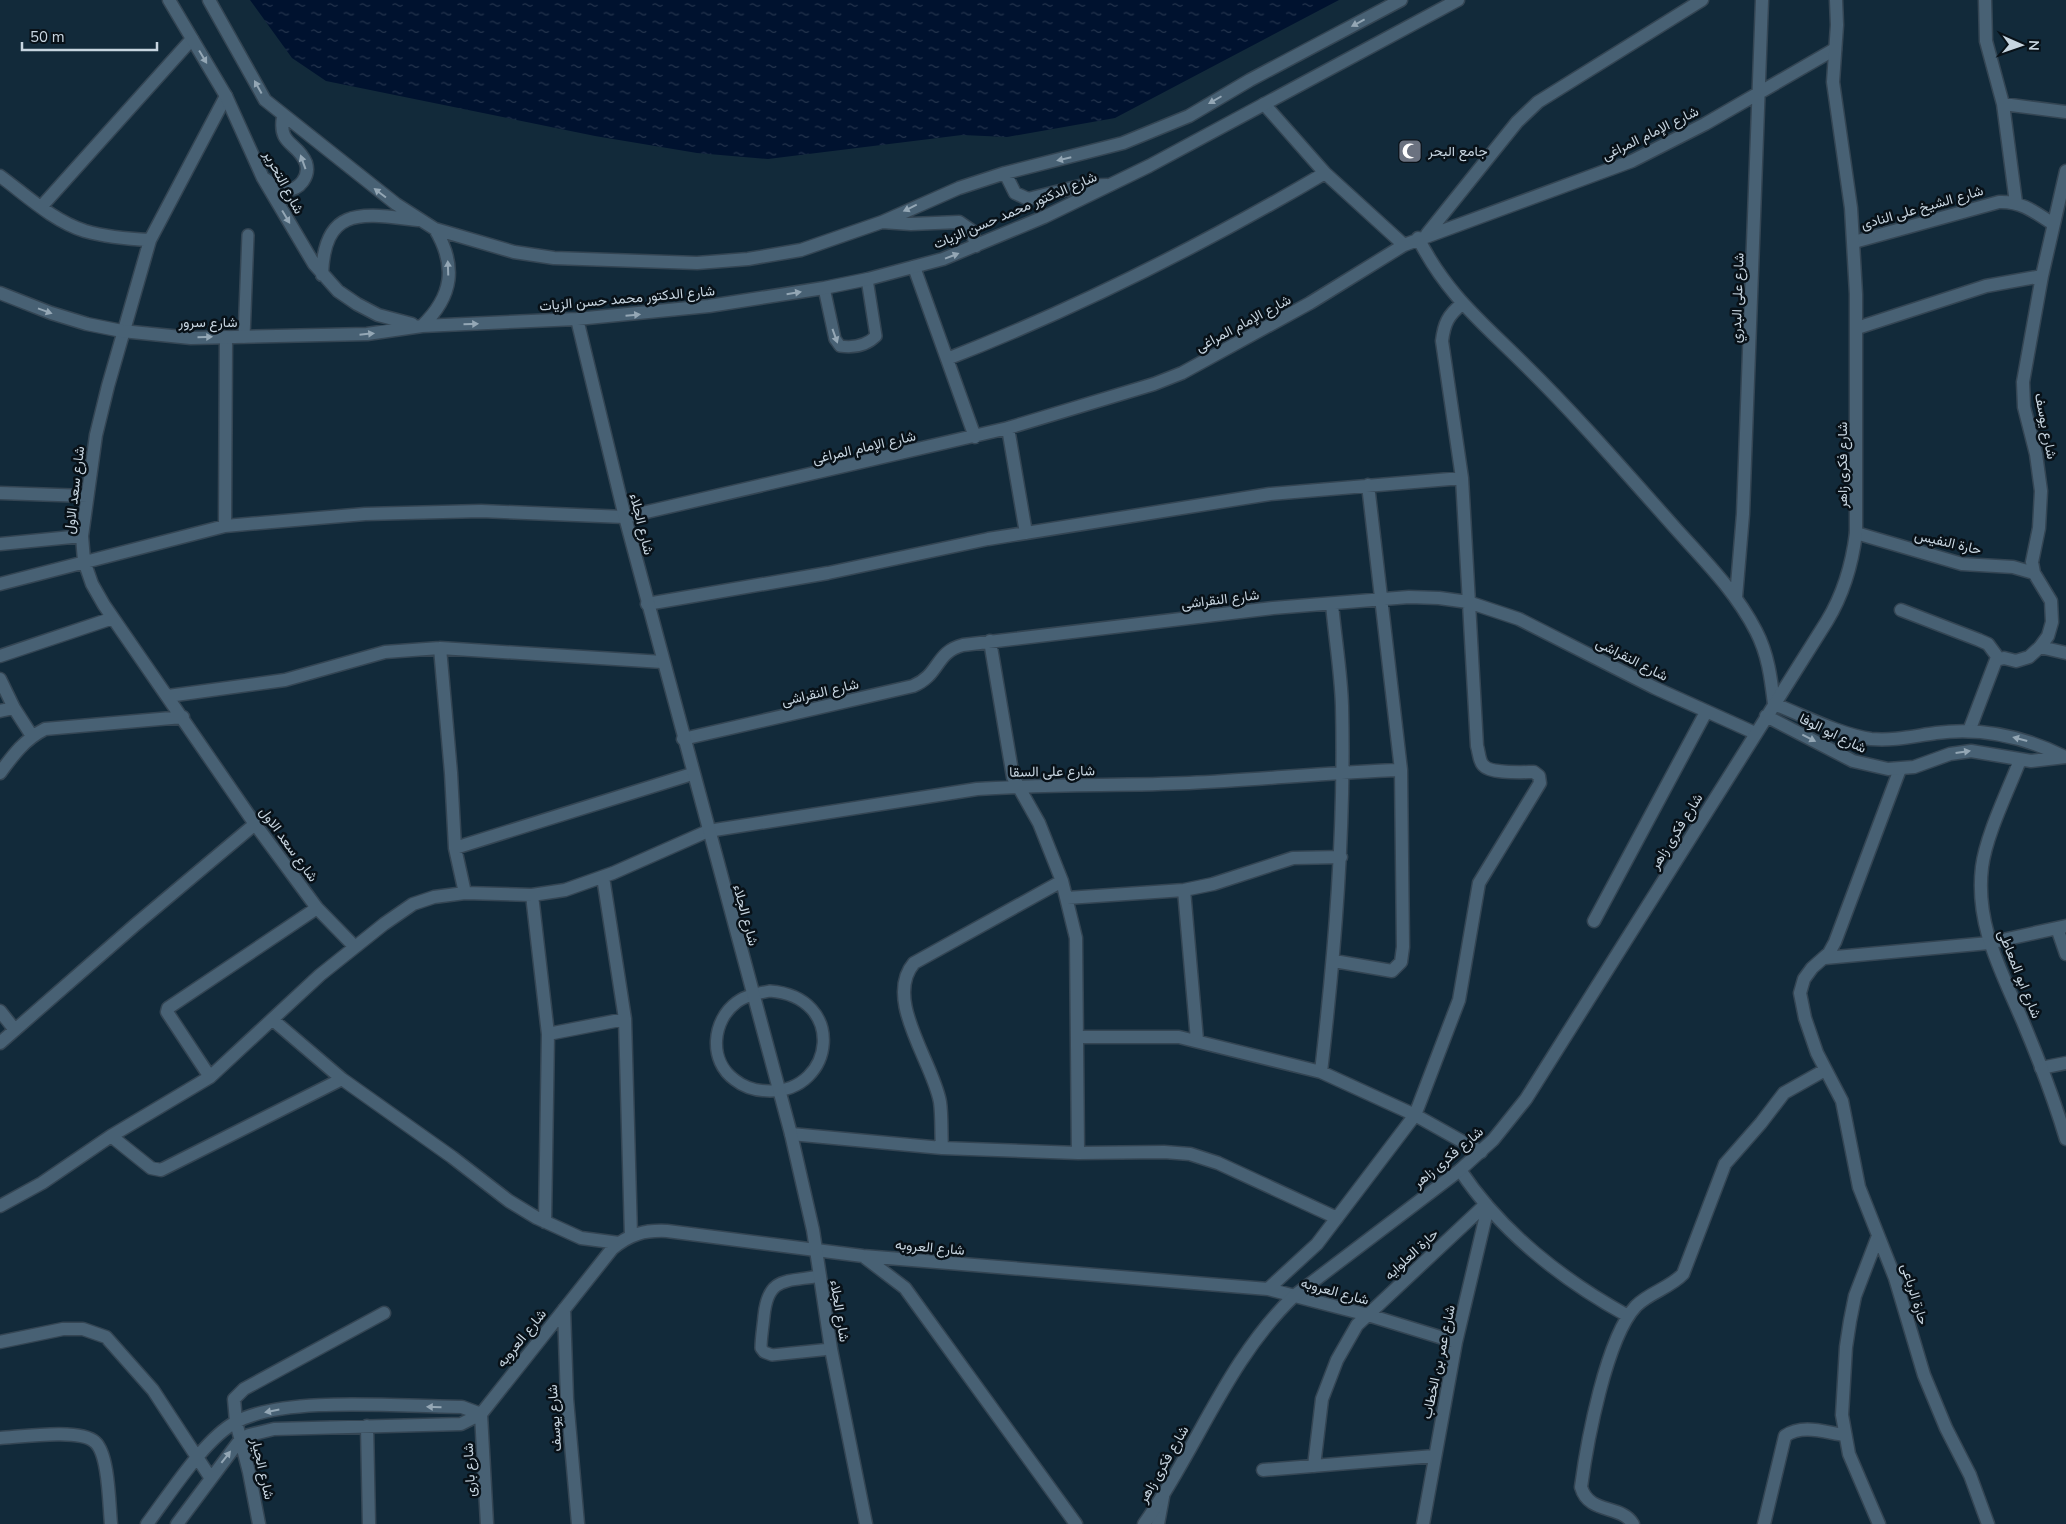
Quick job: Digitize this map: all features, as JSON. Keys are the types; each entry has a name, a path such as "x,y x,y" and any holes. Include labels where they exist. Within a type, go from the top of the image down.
{"street":[{"name":"شارع التحرير","path":"169,0 226,96 263,178 322,275 357,304 399,322 422,326"},
{"path":"209,0 265,100 283,117 396,204 435,229 444,245 449,262 449,280 440,305 422,326"},
{"name":"شارع الدكتور محمد حسن الزيات","path":"435,229 506,250 554,258 697,263 748,259 802,250 882,222 919,204 1005,173 1088,153 1156,130 1189,116 1250,80 1401,0"},
{"name":"شارع الدكتور محمد حسن الزيات","path":"422,326 577,319 709,306 867,280 914,267 976,246 1111,185 1458,0"},
{"path":"1702,0 1538,102 1517,122 1423,236 1430,261 1462,304 1556,397 1637,484 1736,597 1757,631 1770,666 1774,704"},
{"name":"شارع على البدري","path":"1736,597 1743,514 1762,0"},
{"name":"شارع فكرى زاهر","path":"1144,1524 1163,1497 1241,1358 1265,1326 1294,1296 1460,1170 1505,1127 1536,1085 1834,609 1849,572 1856,533 1857,328 1854,242 1834,82 1836,0"},
{"path":"1985,0 1986,40 2003,104 2016,203"},
{"path":"41,207 192,38"},
{"name":"شارع الإمام المراغى","path":"0,584 225,526 394,513 481,511 624,517 1008,428 1154,384 1182,372 1310,303 1404,244 1632,161 1759,93 1835,49"},
{"name":"شارع سعد الاول","path":"226,96 150,240 122,331 96,435 82,536 84,561 92,584 113,618 255,824 317,908 355,947"},
{"path":"1264,104 1325,173 1404,244"},
{"path":"2003,104 2066,112"},
{"path":"263,178 286,190 295,188 303,182 306,174 306,164 302,156 283,136 281,127 283,117"},
{"name":"شارع يوسف","path":"2034,573 2032,562 2040,528 2041,490 2036,454 2024,406 2023,382 2042,276 2066,171"},
{"path":"1005,173 1015,193 1028,199 1080,186 1111,185"},
{"path":"947,360 1010,335 1171,258 1232,227 1325,173"},
{"path":"0,176 41,207 83,230 110,237 150,240"},
{"name":"شارع الشيخ على النادى","path":"1854,242 1993,203 2016,203 2032,210 2053,224"},
{"path":"322,275 326,243 336,229 350,218 372,215 420,220"},
{"path":"882,222 911,224 959,222 972,231 976,246"},
{"path":"914,267 975,437"},
{"path":"1857,328 1986,286 2042,276"},
{"name":"شارع سرور","path":"0,293 51,313 122,331 191,338 367,334 422,326"},
{"path":"1268,1289 1317,1244 1415,1115 1459,1000 1479,883 1540,783 1539,776 1534,772 1493,770 1481,764 1478,746 1462,478 1442,341 1444,323 1452,311 1462,304"},
{"name":"شارع الجلاء","path":"577,319 624,517 692,774 791,1134 816,1251 831,1349 866,1524"},
{"path":"225,526 226,337"},
{"path":"1008,428 1026,533"},
{"path":"648,604 828,574 1026,533 1270,494 1462,478"},
{"path":"1334,961 1392,971 1401,962 1401,770 1368,485"},
{"path":"0,493 87,496"},
{"name":"حارة النفيس","path":"1856,533 1962,564 2013,566 2034,573"},
{"path":"0,544 82,536"},
{"path":"1901,610 1988,644 1999,659 2019,661 2040,648 2050,629 2052,608 2048,594 2034,573"},
{"name":"شارع النقراشى","path":"683,739 913,686 930,676 944,654 952,648 990,641 1217,613 1409,597 1468,602 1520,619 1706,712 1755,733"},
{"path":"1322,1072 1334,961 1341,857 1343,772 1342,703 1332,604"},
{"path":"0,656 113,618"},
{"path":"990,641 1008,758 1016,786 1038,823 1062,881 1076,938 1078,1154"},
{"path":"440,648 450,753 455,848 465,893"},
{"path":"168,696 285,680 385,652 440,648 663,662"},
{"path":"2040,648 2066,653"},
{"path":"1969,731 1994,664 1999,659"},
{"path":"0,679 14,708 32,736"},
{"name":"شارع ابو الوفا","path":"1774,704 1846,732 1870,738 1895,739 1936,733 1969,731 2019,738 2066,757"},
{"path":"0,711 14,708"},
{"path":"1594,921 1706,712"},
{"name":"شارع ابو الوفا","path":"1766,716 1853,761 1876,767 1900,769 1914,767 1966,751 1987,752 2020,760 2043,761 2066,757"},
{"path":"0,773 32,736 58,727 183,717"},
{"name":"شارع ابو المعاطى","path":"2020,760 1982,865 1981,904 1989,943 2042,1068 2066,1139"},
{"name":"حارة الرباعى","path":"1900,769 1838,936 1825,958 1807,973 1800,992 1810,1036 1825,1070 1842,1101 1859,1187 1898,1285 1932,1395 1970,1475 1988,1524"},
{"name":"شارع على السقا","path":"0,1206 42,1182 111,1136 210,1077 320,975 413,904 434,897 465,893 532,895 565,890 603,877 708,831 977,789 1016,786 1188,784 1343,772 1401,770"},
{"path":"455,848 692,774"},
{"path":"0,1043 135,925 255,824"},
{"path":"1067,898 1184,890 1213,884 1293,858 1341,857"},
{"path":"603,877 625,1019 631,1236"},
{"path":"942,1148 940,1102 905,1001 904,980 908,970 914,963 1062,881"},
{"path":"1184,890 1197,1040"},
{"path":"532,895 548,1034 545,1222"},
{"path":"210,1077 167,1012 168,1008 317,908"},
{"path":"1825,958 1989,943 2062,927 2066,954"},
{"path":"0,1011 15,1030"},
{"path":"548,1034 625,1019"},
{"path":"273,1020 342,1079 452,1157 508,1201 545,1222 581,1238 619,1243"},
{"path":"1078,1037 1179,1037 1322,1072 1415,1115 1481,1152"},
{"path":"2042,1068 2066,1062"},
{"path":"1634,1524 1629,1518 1592,1503 1584,1497 1581,1487 1596,1408 1614,1345 1628,1316 1642,1301 1676,1282 1683,1274 1717,1180 1735,1150 1761,1123 1784,1093 1825,1070"},
{"path":"111,1136 151,1168 161,1170 342,1079"},
{"path":"791,1134 942,1148 1078,1154 1164,1152 1190,1154 1218,1164 1337,1218"},
{"path":"1460,1170 1487,1205 1553,1267 1582,1288 1628,1316"},
{"name":"حارة العلوايه","path":"1314,1466 1319,1416 1326,1386 1346,1343 1357,1325 1487,1205"},
{"name":"شارع عمر بن الخطاب","path":"1424,1524 1434,1456 1456,1342 1487,1205"},
{"name":"شارع العروبه","path":"240,1440 255,1433 274,1429 461,1424 481,1414 619,1243 641,1232 667,1232 863,1256 1268,1289 1368,1315 1456,1342"},
{"path":"1878,1236 1856,1296 1850,1321 1846,1347 1842,1415 1844,1435 1849,1454 1879,1524"},
{"path":"863,1256 905,1288 1076,1524"},
{"name":"شارع يوسف","path":"564,1309 567,1399 578,1524"},
{"name":"شارع الجيار","path":"259,1524 250,1472 240,1440 233,1405 238,1394 384,1313"},
{"path":"0,1342 63,1329 83,1329 106,1337 153,1390 210,1477"},
{"path":"146,1524 197,1459 221,1432 236,1422 279,1410 324,1406 462,1407 481,1414"},
{"name":"شارع بارى","path":"481,1414 487,1524"},
{"path":"367,1426 369,1524"},
{"path":"1764,1524 1785,1436 1801,1429 1844,1435"},
{"path":"0,1438 69,1435 85,1437 95,1442 102,1452 106,1471 112,1524"},
{"path":"177,1524 210,1477 240,1440"},
{"path":"1263,1470 1434,1456"},
{"path":"1158,1524 1163,1497"}],"lane":[{"path":"244,337 248,235"},
{"path":"824,288 835,339 840,346 849,348 869,344 876,336 867,280"},
{"path":"770,991 787,992 803,1000 815,1012 822,1028 824,1045 819,1062 809,1076 795,1086 779,1091 747,1088 734,1080 723,1068 717,1054 716,1039 719,1024 727,1011 739,1001 752,995 770,991"},
{"path":"820,1276 779,1284 768,1293 761,1348 764,1352 772,1355 831,1349"}],"water":[{"path":"250,0 1339,0 1115,118 1007,137 962,135 768,159 697,153 595,136 326,81 292,58"}],"place":[{"name":"جامع البحر","path":"1410,151"}]}
